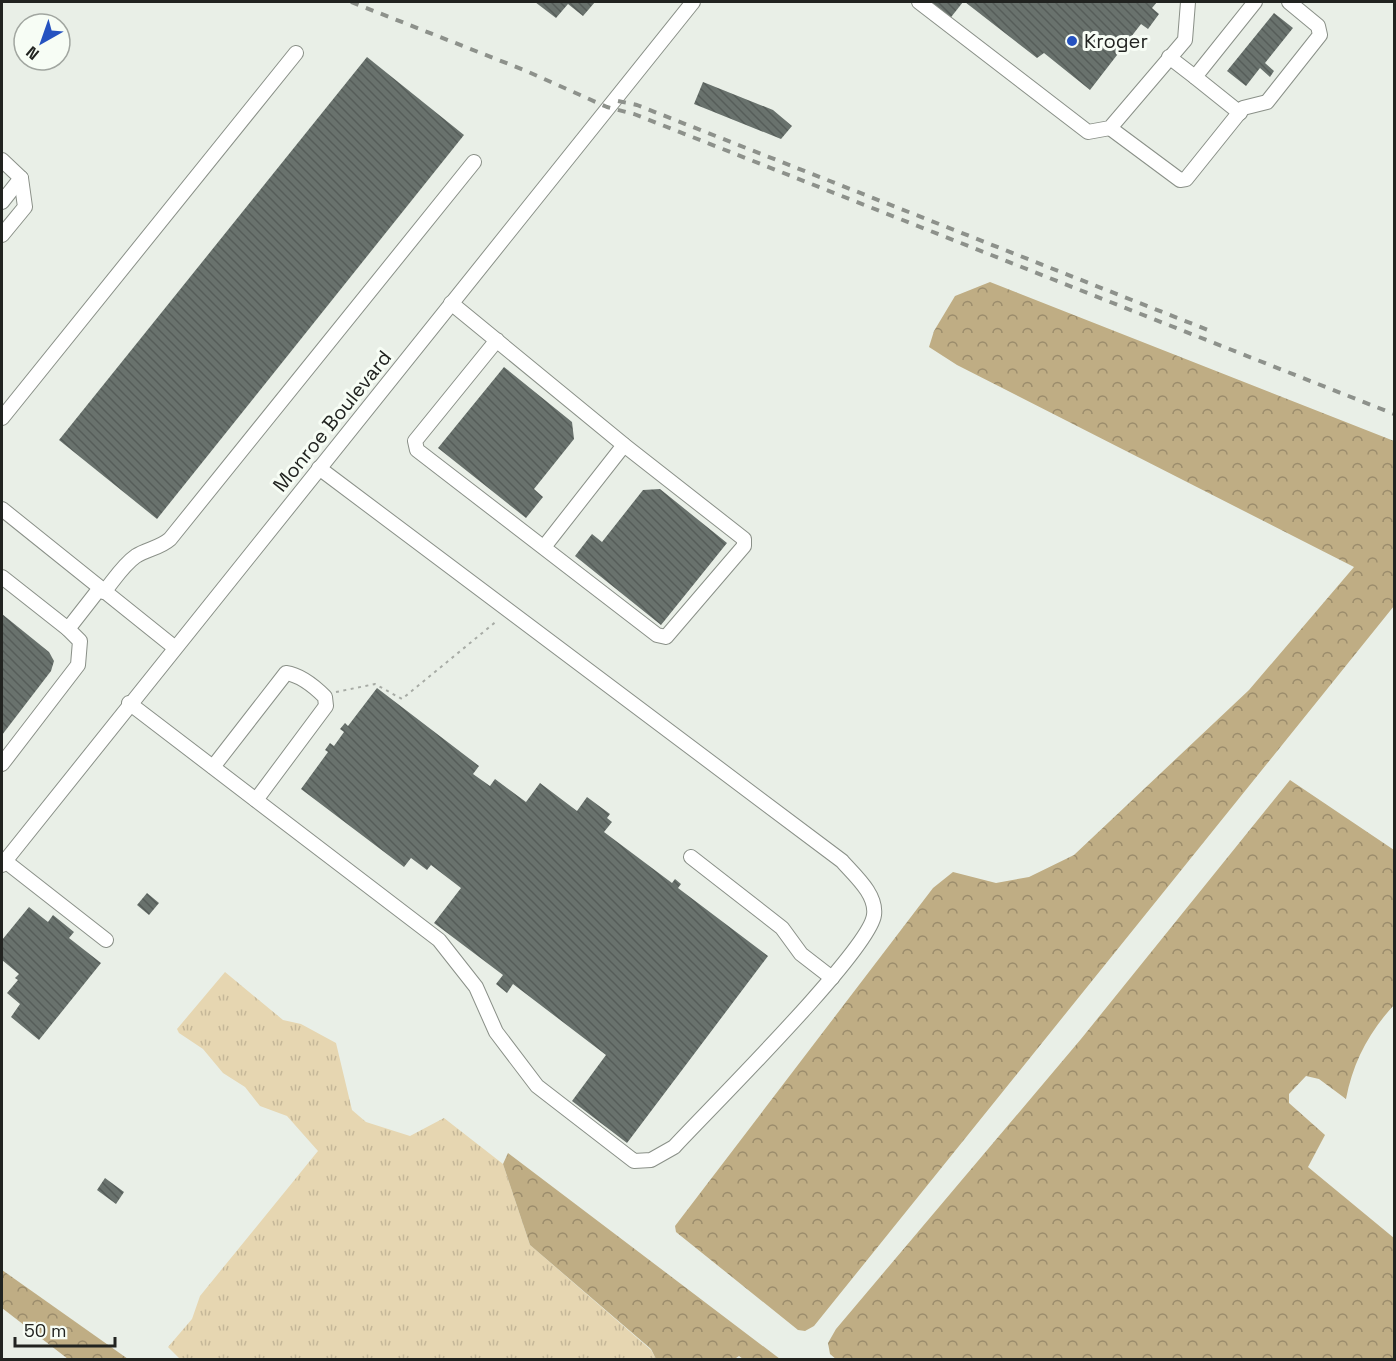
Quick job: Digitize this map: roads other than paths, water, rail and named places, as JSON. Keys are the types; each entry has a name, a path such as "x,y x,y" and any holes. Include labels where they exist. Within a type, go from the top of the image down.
{"street":[{"name":"Monroe Boulevard","path":"3,863 693,2"},
{"path":"919,2 1088,132 1110,128 1185,40 1188,2"},
{"path":"1195,76 1255,2"},
{"path":"1110,128 1179,180 1186,179 1243,108 1267,102 1320,35 1318,26 1289,2"},
{"path":"2,418 296,54"},
{"path":"1169,57 1240,112"},
{"path":"2,159 21,178 25,207 2,235"},
{"path":"68,629 129,562 139,554 163,545 170,539 474,162"},
{"path":"2,201 21,178"},
{"path":"451,303 497,340 624,445 744,539 744,546 666,637 657,634 417,450 415,441 497,340"},
{"path":"544,547 624,445"},
{"path":"129,703 439,940 476,987 496,1032 537,1086 634,1161 651,1160 674,1147 832,978 866,934 875,914 869,892 842,861 319,468"},
{"path":"2,509 174,647"},
{"path":"2,577 80,641 78,665 2,764"},
{"path":"213,767 286,673 295,674 325,697 326,706 256,800"},
{"path":"691,857 782,928 801,954 832,978"},
{"path":"3,863 106,940"}],"railway":[{"path":"351,2 524,70 607,107 634,114 1394,414"},
{"path":"618,101 637,105 1208,330"}],"place":[{"name":"Kroger","path":"1072,41"}]}
